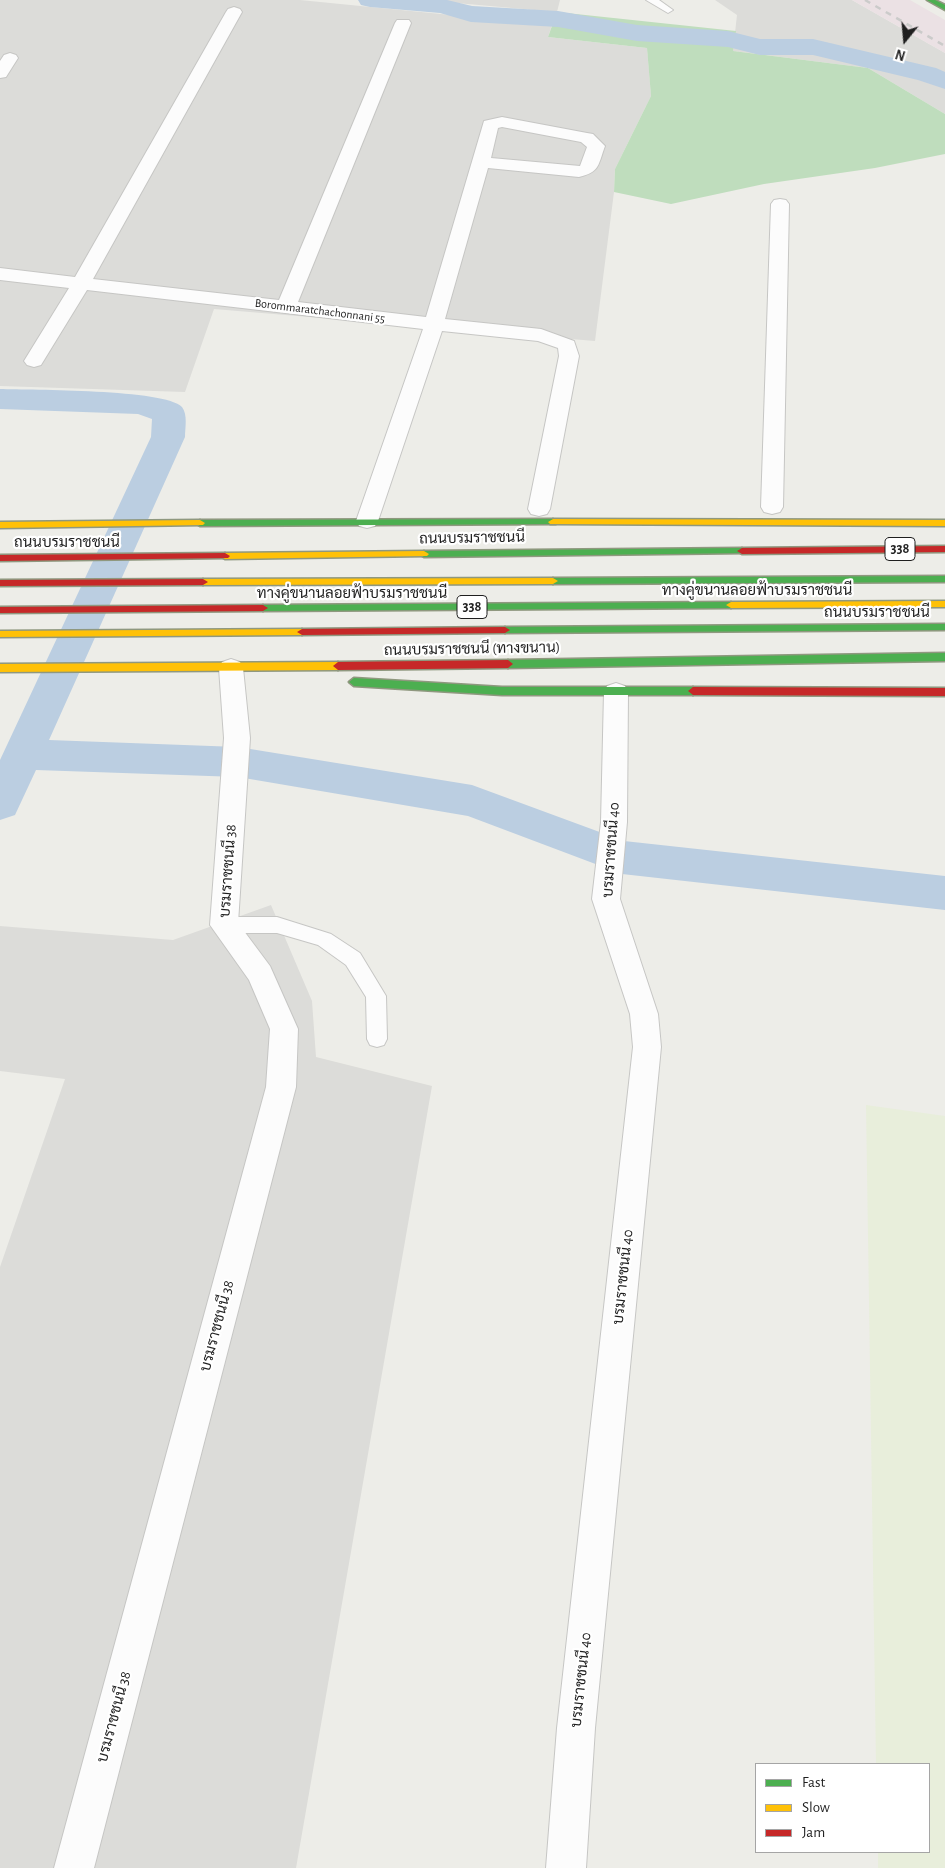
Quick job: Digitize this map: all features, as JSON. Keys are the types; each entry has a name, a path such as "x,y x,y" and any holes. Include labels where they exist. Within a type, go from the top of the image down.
{"main road":[{"path":"930,0 945,8"},
{"path":"367,521 472,511"},
{"name":"338","path":"0,525 367,521 945,523"},
{"name":"ถนนบรมราชชนนี","path":"0,558 945,549"},
{"name":"ทางคู่ขนานลอยฟ้าบรมราชชนนี","path":"0,583 945,579"},
{"name":"ทางคู่ขนานลอยฟ้าบรมราชชนนี","path":"0,610 945,604"},
{"name":"ถนนบรมราชชนนี","path":"0,634 87,635 945,627"},
{"name":"ถนนบรมราชชนนี (ทางขนาน)","path":"2,668 231,668 945,657"},
{"path":"231,668 315,678"},
{"path":"343,681 493,690 945,692"}],"street":[{"path":"34,361 81,284 234,12"},
{"path":"286,307 403,23"},
{"path":"0,73 10,58"},
{"path":"367,521 434,324 482,162 489,128 495,123 502,122 587,138 596,146 588,169 579,172 482,162"},
{"path":"772,507 780,204"},
{"name":"Borommaratchachonnani 55","path":"0,274 541,335 567,345 569,356 539,509"},
{"name":"บรมราชชนนี 38","path":"74,1868 281,1087 284,1029 260,974 224,925 235,790 237,738 231,668"},
{"name":"บรมราชชนนี 40","path":"566,1868 576,1728 647,1047 644,1014 606,899 614,822 616,692"}],"lane":[{"path":"651,0 668,10"},
{"path":"224,925 277,925 324,939 353,959 376,996 377,1039"}],"shaded area":[{"path":"0,0 300,0 552,25 548,37 647,48 651,96 615,169 614,192 595,341 214,309 185,392 0,386"},
{"path":"423,0 560,0 557,12"},
{"path":"715,0 852,0 945,53 945,114 868,68 733,51 737,15"},
{"path":"852,0 910,0 945,20 945,53"},
{"path":"271,905 312,1001 316,1057 432,1086 296,1868 0,1868 0,1267 65,1079 0,1071 0,926 173,940"}],"green space":[{"path":"557,12 736,31 733,51 868,68 945,114 945,154 875,168 764,184 671,204 614,192 615,169 651,96 647,48 548,37"},
{"path":"866,1105 945,1116 945,1868 878,1868 878,1853 930,1853 930,1763 876,1763"}],"waterway":[{"path":"370,0 441,6 471,14 558,19 637,33 728,39 760,47 813,47 927,74 945,81"},
{"path":"0,399 141,404 169,413 168,437 23,754"},
{"path":"0,804 23,754"},
{"path":"23,754 238,762 472,801 622,857 945,893"}],"railway":[{"path":"865,0 945,46"}],"traffic: fast":[{"path":"930,0 945,8"},
{"path":"200,523 553,522"},
{"path":"424,554 742,551"},
{"path":"553,581 945,579"},
{"path":"263,608 731,605"},
{"path":"505,630 945,627"},
{"path":"508,664 945,657"},
{"path":"354,682 502,691 693,691"}],"traffic: slow":[{"path":"553,522 945,523"},
{"path":"0,525 200,523"},
{"path":"225,556 424,554"},
{"path":"203,582 553,581"},
{"path":"731,605 945,604"},
{"path":"0,634 302,632"},
{"path":"0,668 338,666"}],"traffic: jam":[{"path":"742,551 945,549"},
{"path":"0,558 225,556"},
{"path":"0,583 203,582"},
{"path":"0,610 263,608"},
{"path":"302,632 505,630"},
{"path":"338,666 508,664"},
{"path":"693,691 945,692"}]}
